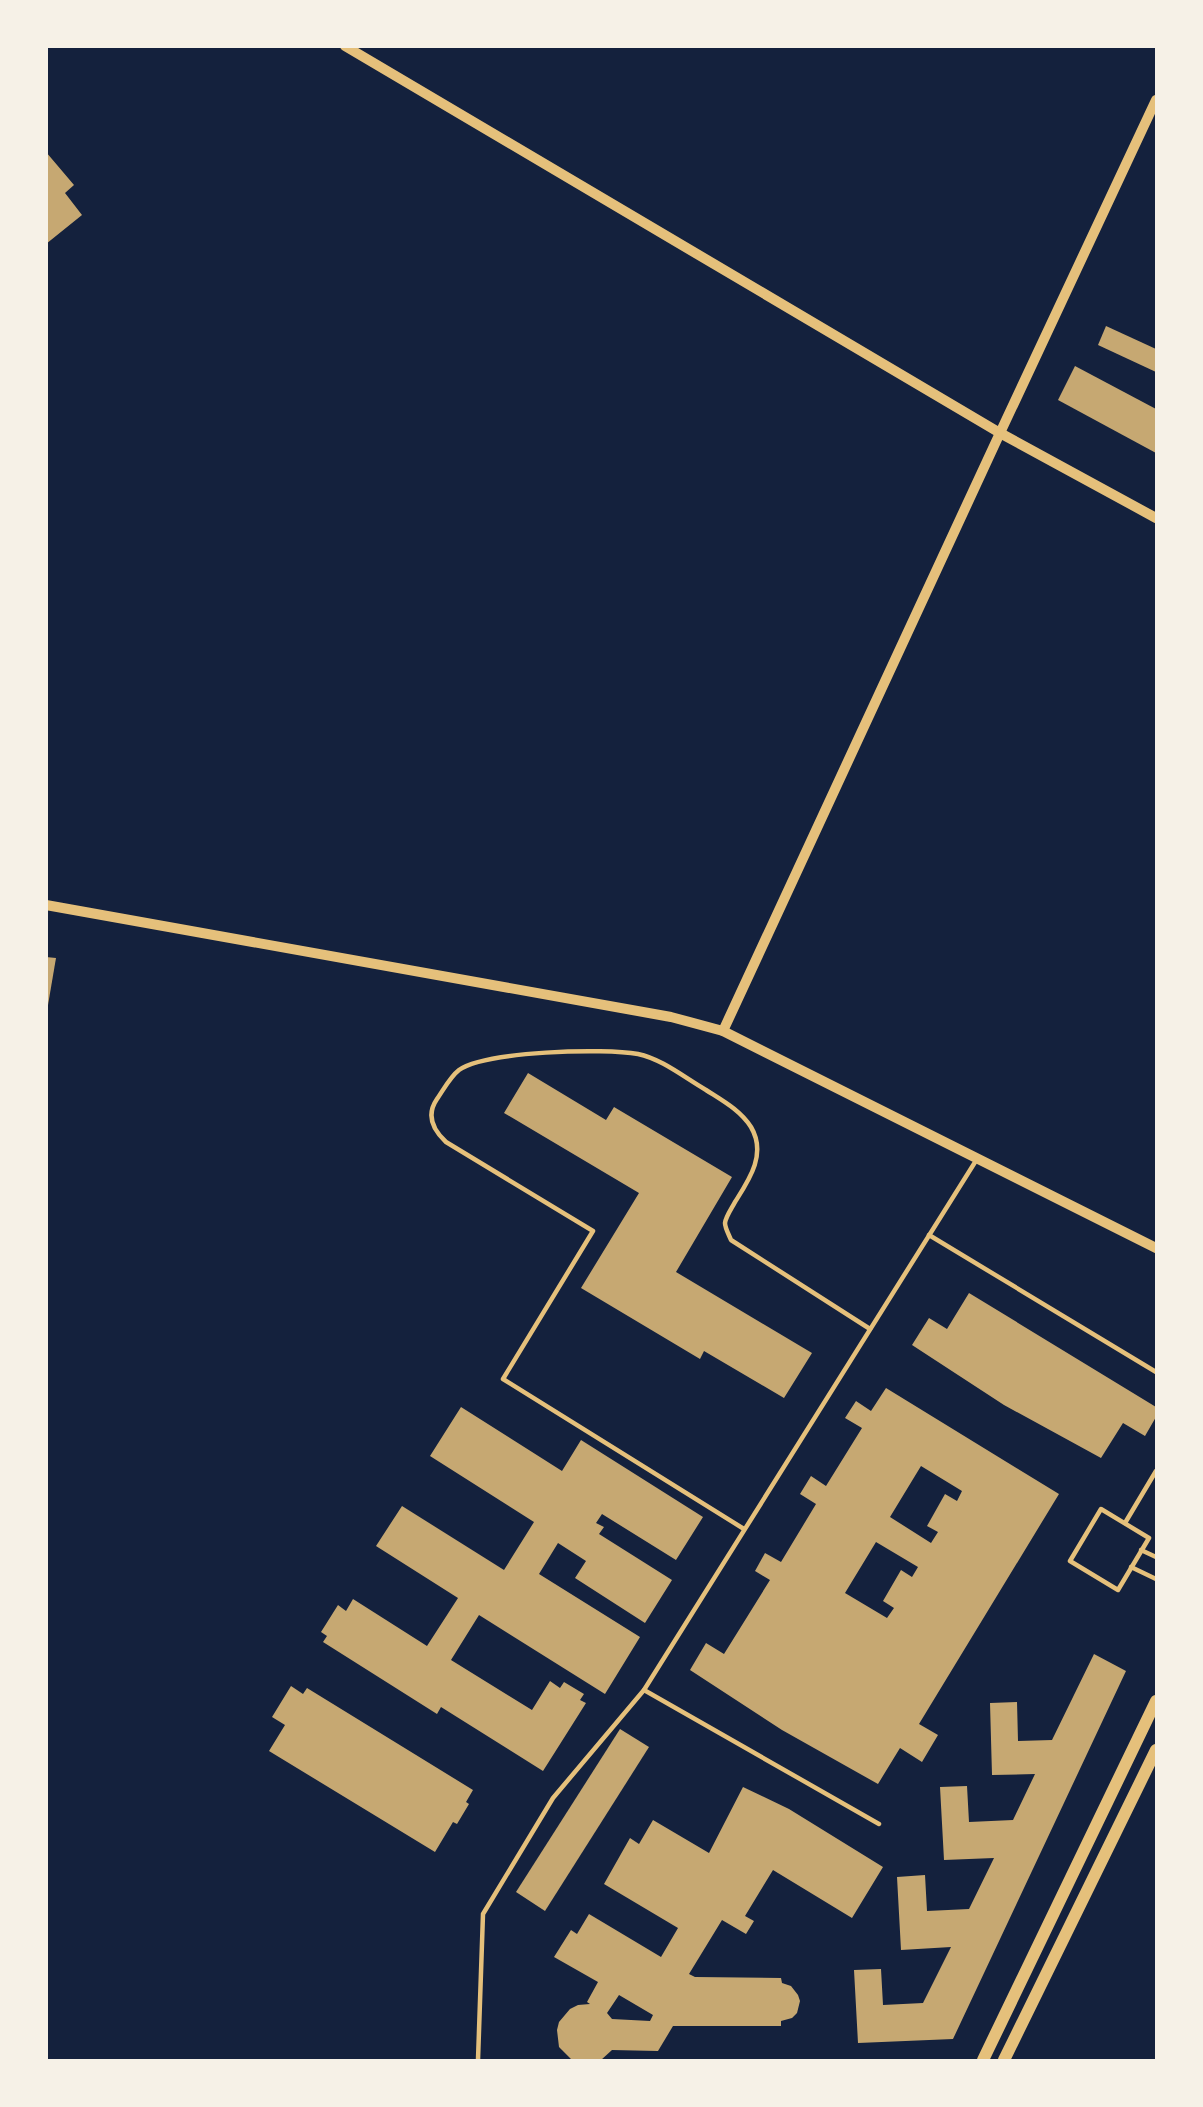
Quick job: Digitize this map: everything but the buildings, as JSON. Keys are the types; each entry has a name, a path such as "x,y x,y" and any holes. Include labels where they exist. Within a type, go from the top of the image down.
{"main road":[{"path":"983,2061 1156,1701"},
{"path":"1005,2061 1156,1750"}],"street":[{"path":"345,46 1000,433 1156,519"},
{"path":"723,1031 1156,100"},
{"path":"46,905 671,1017 723,1031 1156,1248"}],"lane":[{"path":"744,1529 503,1379 593,1232 446,1142 437,1134 433,1124 432,1106 459,1070 469,1065 521,1053 621,1052 640,1054 658,1062 731,1106 752,1129 757,1144 757,1160 752,1176 729,1213 725,1224 731,1240 870,1329"},
{"path":"478,2061 483,1914 553,1798 644,1690 977,1158"},
{"path":"929,1236 1156,1372"},
{"path":"1125,1523 1156,1471"},
{"path":"1101,1509 1125,1523 1149,1538 1118,1590 1070,1561 1101,1509"},
{"path":"1141,1550 1156,1557"},
{"path":"1131,1567 1156,1579"},
{"path":"644,1690 879,1824"}]}
